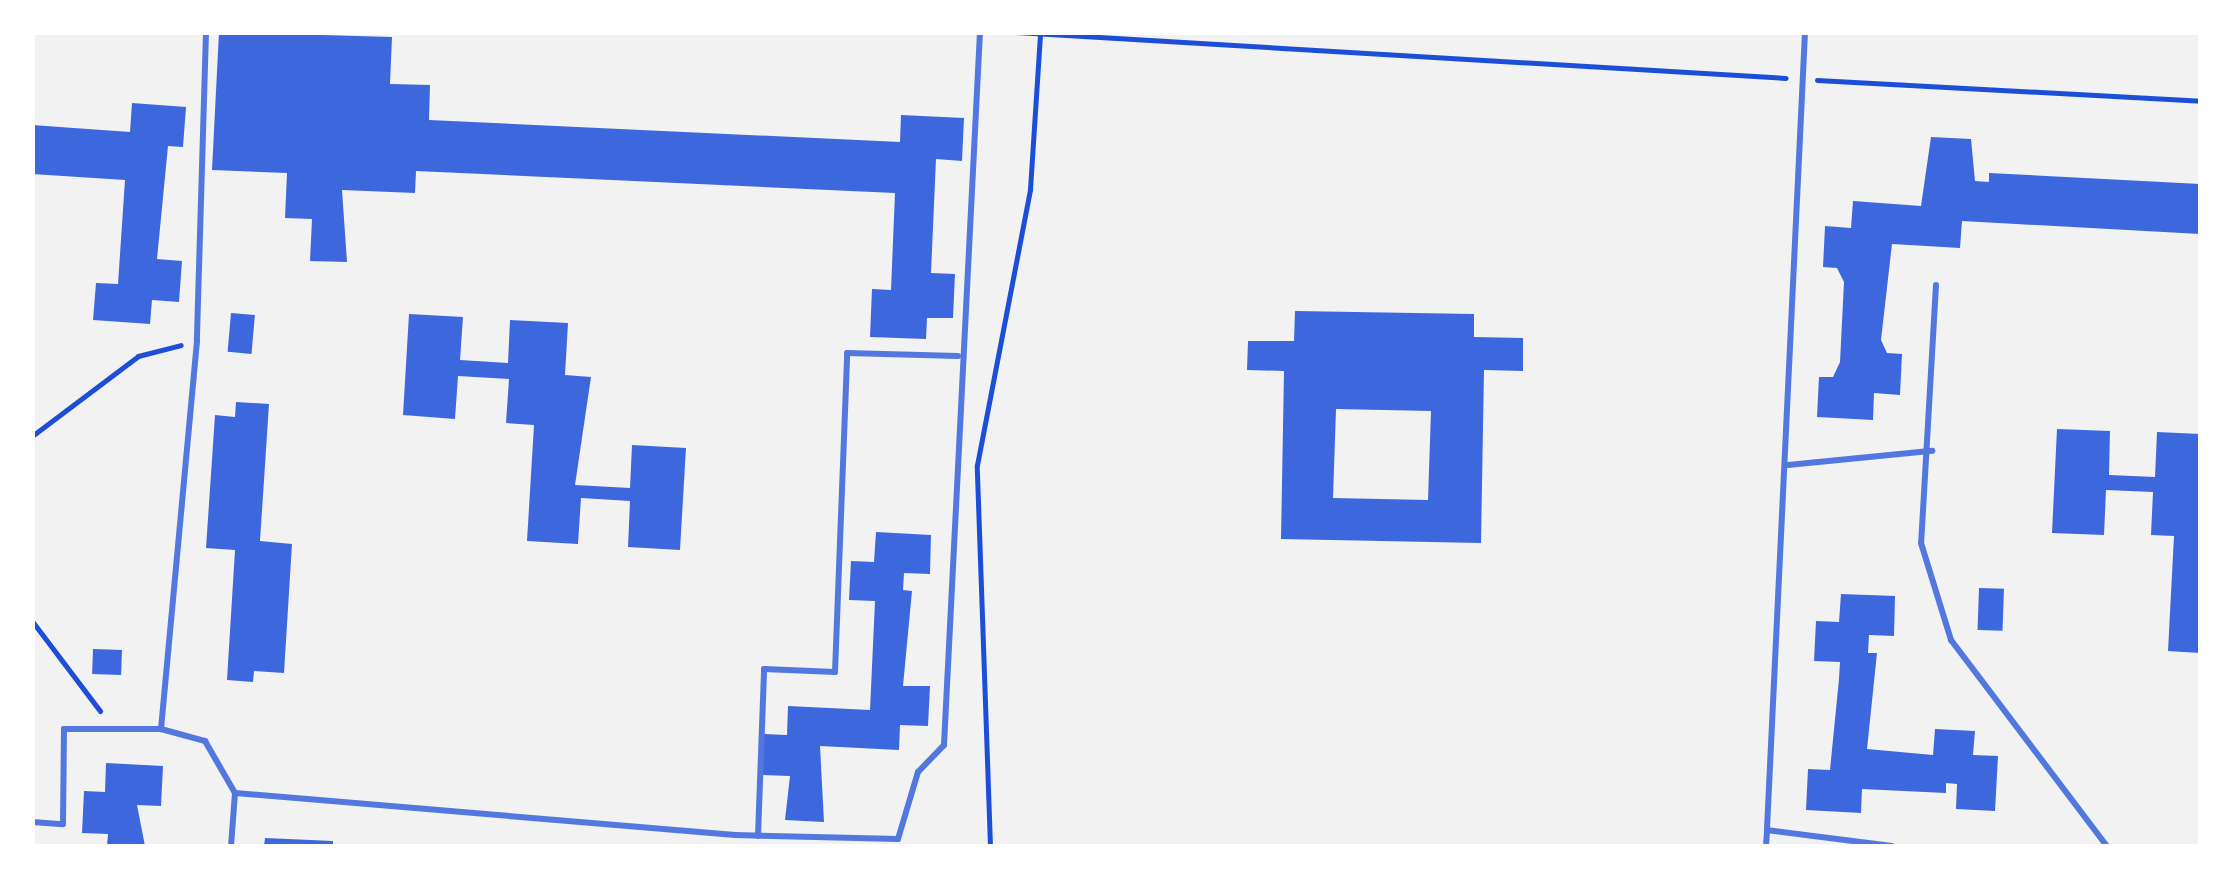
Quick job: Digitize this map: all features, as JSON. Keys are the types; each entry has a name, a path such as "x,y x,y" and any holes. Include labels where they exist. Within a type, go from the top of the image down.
{"lane":[{"path":"160,730 197,342 206,32"},
{"path":"236,793 758,836 898,839 918,772 944,745 958,356 980,32"},
{"path":"1766,846 1788,464 1805,32"},
{"path":"1936,285 1932,451 1921,542 1951,640 2107,846"},
{"path":"758,836 764,669 836,672 848,352 958,356"},
{"path":"1788,464 1932,451"},
{"path":"32,822 63,824 64,729 160,730 206,741 236,793 231,846"},
{"path":"1767,830 1892,846"}],"path":[{"path":"1015,32 2200,101"},
{"path":"990,846 978,465 1030,189 1040,34"},
{"path":"32,436 138,356 197,342"},
{"path":"32,621 114,730"}],"building":[{"path":"219,32 392,37 390,84 430,85 429,120 900,142 901,115 964,118 962,161 936,159 931,273 955,274 953,318 927,318 926,339 870,337 872,289 891,290 895,193 416,171 415,193 342,190 347,262 310,261 312,219 285,218 287,173 212,170"},
{"path":"132,103 186,107 183,147 168,146 157,259 182,261 179,302 152,300 150,324 93,320 96,283 118,284 125,180 32,174 32,125 130,132"},
{"path":"1931,137 1971,139 1975,181 1989,182 1989,173 2200,184 2200,234 1962,221 1960,248 1892,244 1881,340 1887,353 1902,354 1900,395 1874,393 1873,420 1817,417 1819,377 1833,377 1840,362 1844,282 1837,268 1823,267 1825,226 1851,228 1853,201 1921,206"},
{"path":"1295,311 1474,314 1474,337 1523,338 1523,371 1484,370 1481,543 1281,539 1284,371 1247,370 1248,341 1294,341","holes":["1336,409 1431,411 1428,500 1333,498"]},
{"path":"231,313 255,315 252,354 228,352"},
{"path":"409,314 463,317 460,360 508,363 510,320 568,323 565,375 591,377 575,485 630,488 632,445 686,448 680,550 628,547 630,501 581,498 578,544 527,541 534,425 506,423 509,379 458,376 455,419 403,415"},
{"path":"236,402 269,404 260,541 292,544 284,673 254,671 253,682 227,680 235,550 206,548 215,415 235,417"},
{"path":"2057,429 2110,431 2109,475 2155,477 2157,432 2200,434 2200,653 2168,651 2174,536 2151,535 2153,492 2106,490 2104,535 2052,533"},
{"path":"876,532 931,535 930,574 904,573 903,590 912,591 903,686 930,686 928,726 900,725 899,750 820,746 824,822 785,820 790,776 762,775 764,734 787,735 788,706 870,710 875,601 849,600 851,561 874,562"},
{"path":"1979,588 2004,589 2003,631 1978,630"},
{"path":"1841,594 1895,596 1894,636 1869,635 1868,653 1877,653 1867,749 1933,755 1935,729 1975,731 1973,755 1998,756 1995,811 1956,809 1957,784 1946,783 1946,793 1862,789 1861,813 1806,810 1808,769 1830,770 1840,662 1814,661 1816,621 1839,622"},
{"path":"93,649 122,650 121,675 92,674"},
{"path":"106,763 163,766 161,806 137,805 145,846 107,846 108,834 82,833 84,791 105,792"},
{"path":"265,838 333,841 333,846 264,846"}]}
